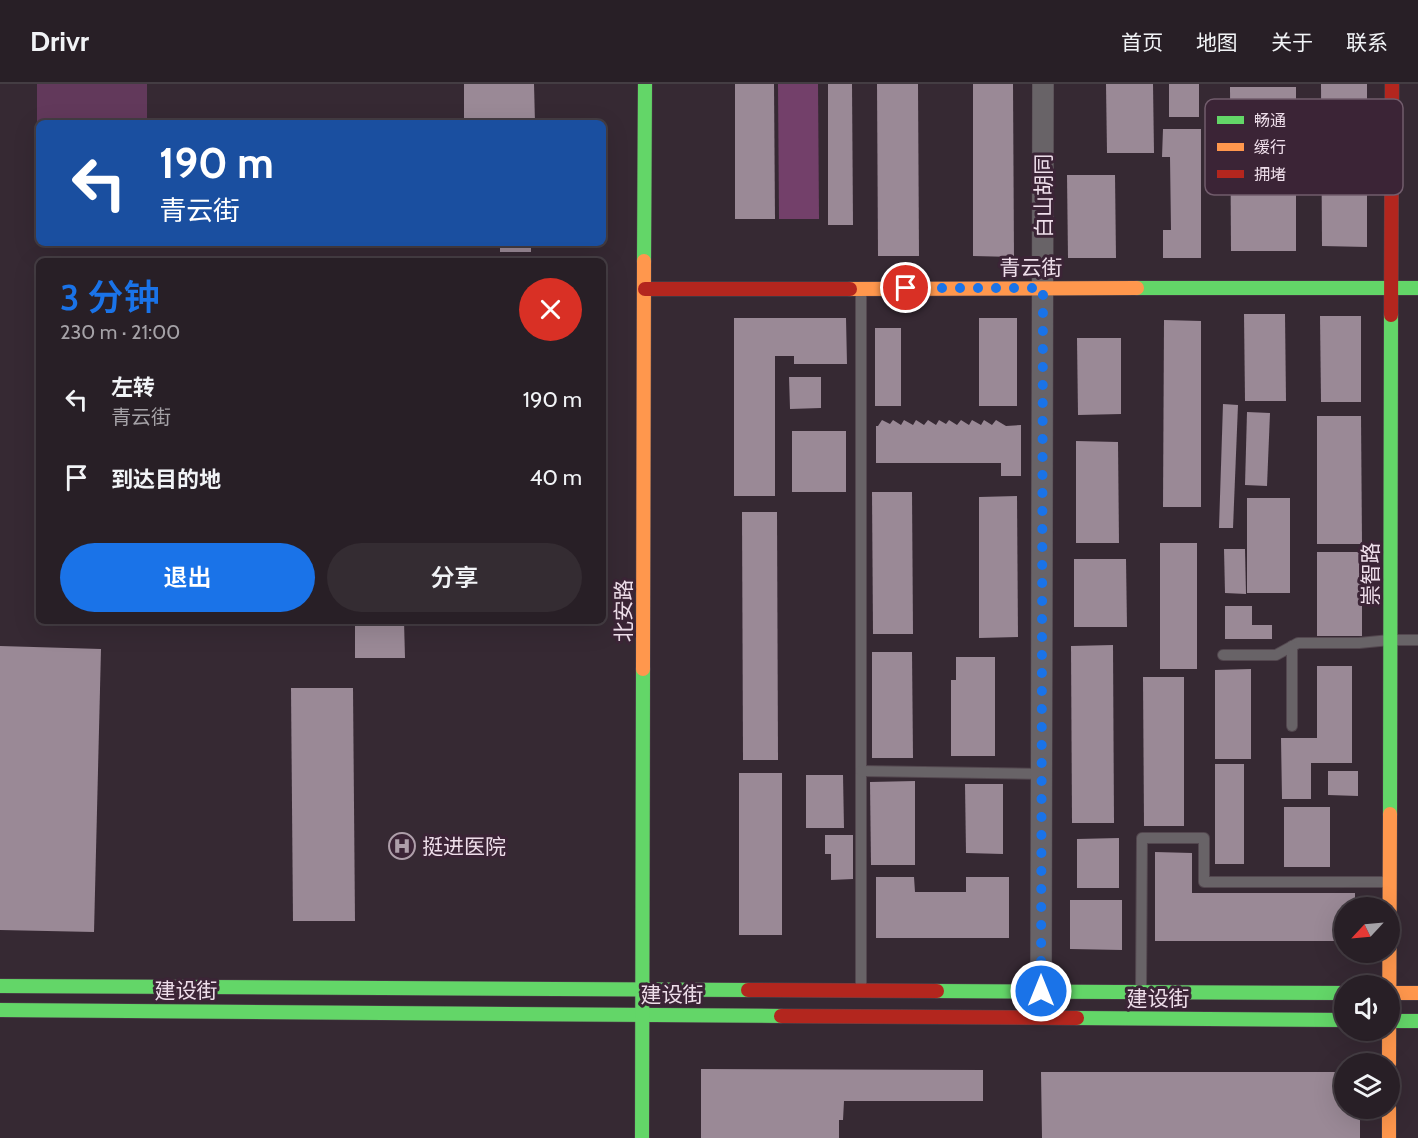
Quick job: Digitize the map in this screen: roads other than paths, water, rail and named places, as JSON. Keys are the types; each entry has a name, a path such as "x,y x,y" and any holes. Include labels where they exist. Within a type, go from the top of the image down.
{"street":[{"name":"北安路","path":"642,1138 645,84"},
{"name":"白山胡同","path":"1041,991 1043,84"},
{"name":"崇智路","path":"1392,84 1392,99"},
{"name":"崇智路","path":"1389,975 1391,195"},
{"name":"青云街","path":"645,289 1418,288"},
{"name":"建设街","path":"0,986 1334,993"},
{"path":"1400,993 1418,993"},
{"name":"建设街","path":"0,1010 1334,1020"},
{"path":"1400,1021 1418,1021"},
{"path":"1389,1119 1389,1138"}],"lane":[{"path":"861,288 861,990"},
{"path":"1223,655 1276,655 1298,643 1418,640"},
{"path":"1292,646 1292,726"},
{"path":"861,771 1042,774"},
{"path":"1141,992 1142,838 1204,838 1204,882 1389,882"}],"place":[{"name":"挺进医院","path":"402,846"}]}
